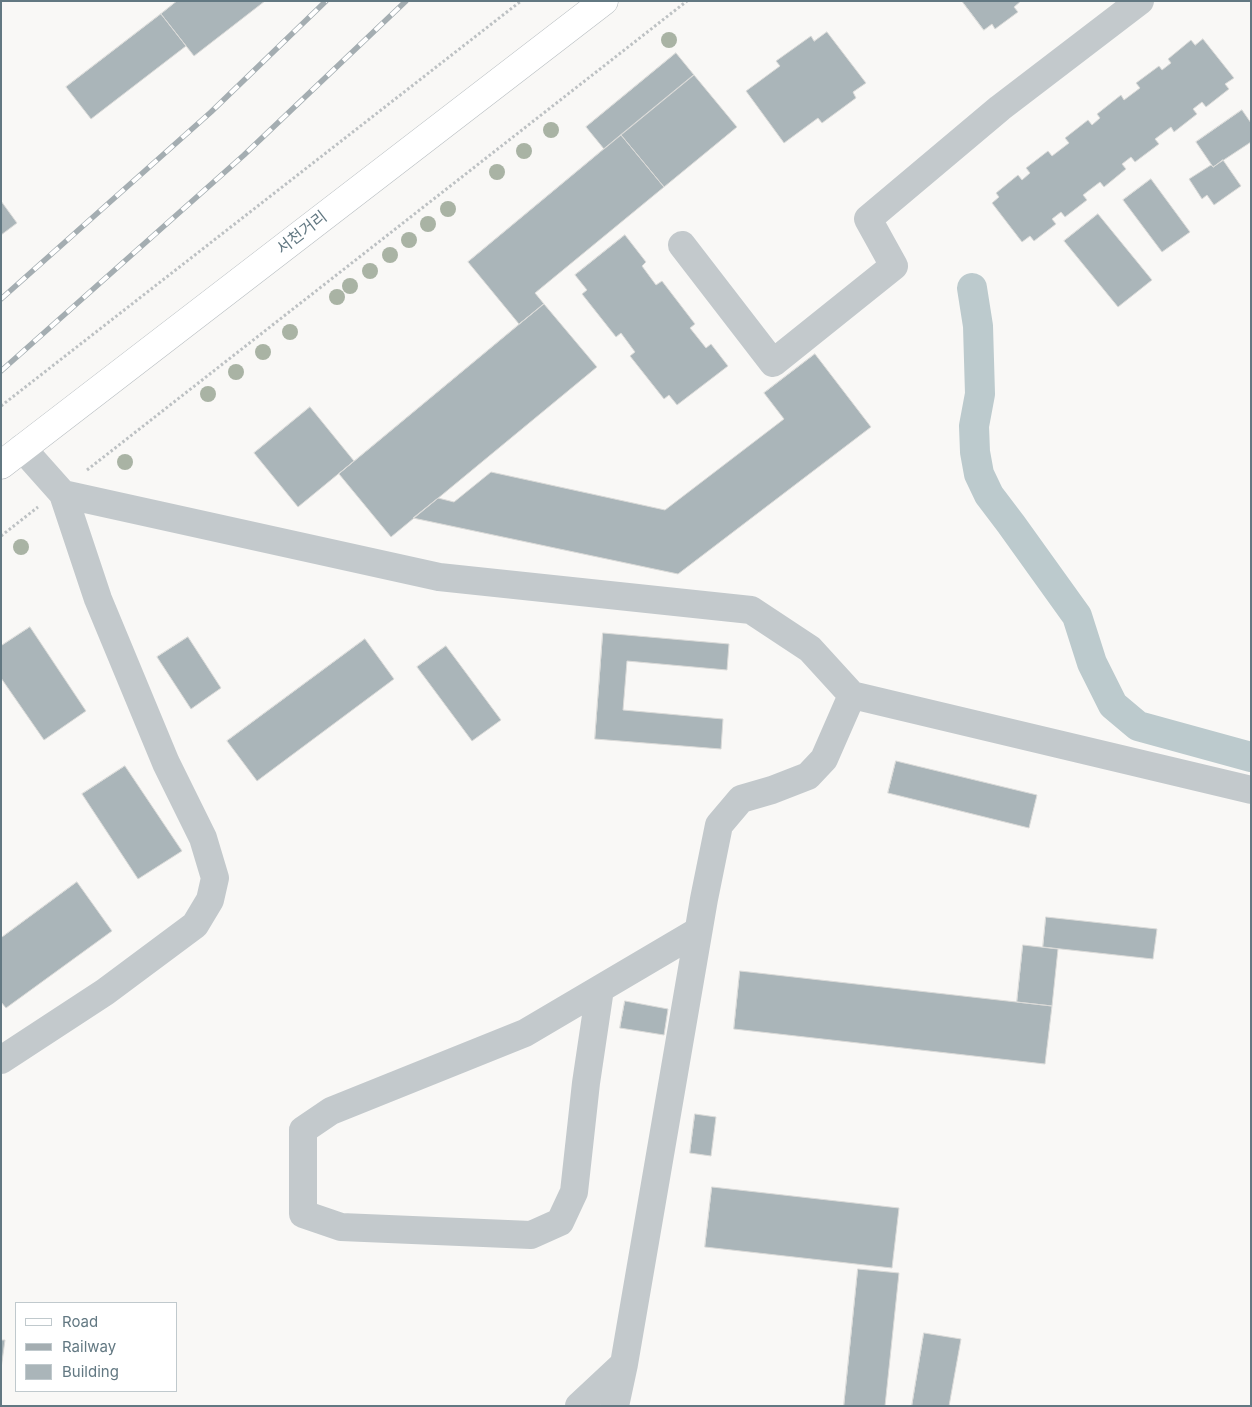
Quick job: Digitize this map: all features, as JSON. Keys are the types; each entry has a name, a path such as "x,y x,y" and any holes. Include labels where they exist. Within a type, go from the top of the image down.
{"main road":[{"name":"서천거리","path":"12,457 604,1"}],"street":[{"path":"682,246 773,364 894,266 868,219 1000,108 1140,1"},
{"path":"12,457 62,492 440,577 751,610 810,649 852,695 1251,790"},
{"path":"1,1060 105,992 195,925 210,900 215,878 203,838 166,763 98,599 62,492"},
{"path":"615,1406 624,1364 698,931 719,825 741,799 772,790 808,776 824,760 852,695"},
{"path":"600,988 586,1083 574,1192 560,1222 531,1235 341,1226 303,1214 303,1130 331,1111 525,1033 600,988 698,931"},
{"path":"579,1406 624,1364"}],"path":[{"path":"1,406 521,1"},
{"path":"1,536 62,492 110,452 687,1"}],"building":[{"path":"177,1 265,1 194,56 161,14"},
{"path":"962,1 1021,1 1014,7 1018,12 995,29 992,24 984,30"},
{"path":"161,14 186,46 91,119 66,87"},
{"path":"827,32 866,83 853,92 856,98 822,123 818,118 784,143 746,91 780,66 776,61 811,36 814,41"},
{"path":"1203,39 1234,78 1225,84 1229,89 1206,107 1202,102 1193,109 1197,114 1174,132 1171,127 1155,139 1159,144 1135,162 1131,157 1122,164 1126,169 1104,187 1100,182 1083,195 1087,200 1065,217 1061,212 1052,219 1056,224 1034,241 1030,236 1022,242 992,203 999,197 996,193 1018,175 1022,180 1030,173 1026,168 1048,151 1052,156 1069,143 1065,138 1088,120 1092,125 1100,118 1097,114 1121,95 1124,100 1140,88 1136,83 1159,66 1162,70 1171,63 1168,59 1191,40 1195,45"},
{"path":"676,53 694,75 604,149 586,127"},
{"path":"694,75 737,127 664,187 621,135"},
{"path":"1242,110 1251,123 1251,142 1213,167 1196,142"},
{"path":"621,135 664,187 535,293 544,304 519,324 468,262"},
{"path":"1223,160 1241,186 1214,205 1207,195 1202,199 1189,179"},
{"path":"1151,179 1190,232 1162,252 1123,200"},
{"path":"1,201 17,223 1,235"},
{"path":"1098,214 1152,280 1118,307 1064,241"},
{"path":"625,235 646,262 642,266 656,285 662,281 695,324 690,328 706,348 711,344 728,366 677,405 669,395 664,399 630,356 635,352 621,333 616,337 582,294 587,290 575,275"},
{"path":"544,304 597,367 391,537 339,474"},
{"path":"815,354 871,427 678,574 413,518 438,498 454,502 491,472 665,510 784,419 764,393"},
{"path":"310,407 354,461 298,507 254,453"},
{"path":"30,627 86,711 44,740 1,678 1,646"},
{"path":"603,633 729,644 727,670 627,661 623,710 723,719 721,749 595,739"},
{"path":"188,637 221,688 191,709 157,657"},
{"path":"365,639 394,679 257,781 227,741"},
{"path":"446,646 501,720 472,741 417,667"},
{"path":"896,761 1037,795 1029,828 888,793"},
{"path":"125,766 182,851 138,879 82,794"},
{"path":"77,882 112,931 6,1008 1,1002 1,938"},
{"path":"1046,917 1157,929 1153,959 1043,947"},
{"path":"1023,945 1058,949 1052,1006 1017,1002"},
{"path":"740,971 1052,1006 1045,1064 734,1029"},
{"path":"625,1001 668,1009 664,1035 620,1028"},
{"path":"695,1114 716,1117 711,1156 690,1153"},
{"path":"712,1187 899,1208 892,1268 705,1247"},
{"path":"858,1269 899,1273 885,1406 844,1406"},
{"path":"924,1333 961,1339 949,1406 912,1406"},
{"path":"1,1340 5,1340 1,1369"}],"waterway":[{"path":"972,288 978,326 980,394 974,426 975,452 979,474 989,495 1077,616 1092,663 1113,705 1138,726 1251,757"}],"railway":[{"path":"1,299 211,112 326,1"},
{"path":"1,371 244,155 406,1"}]}
